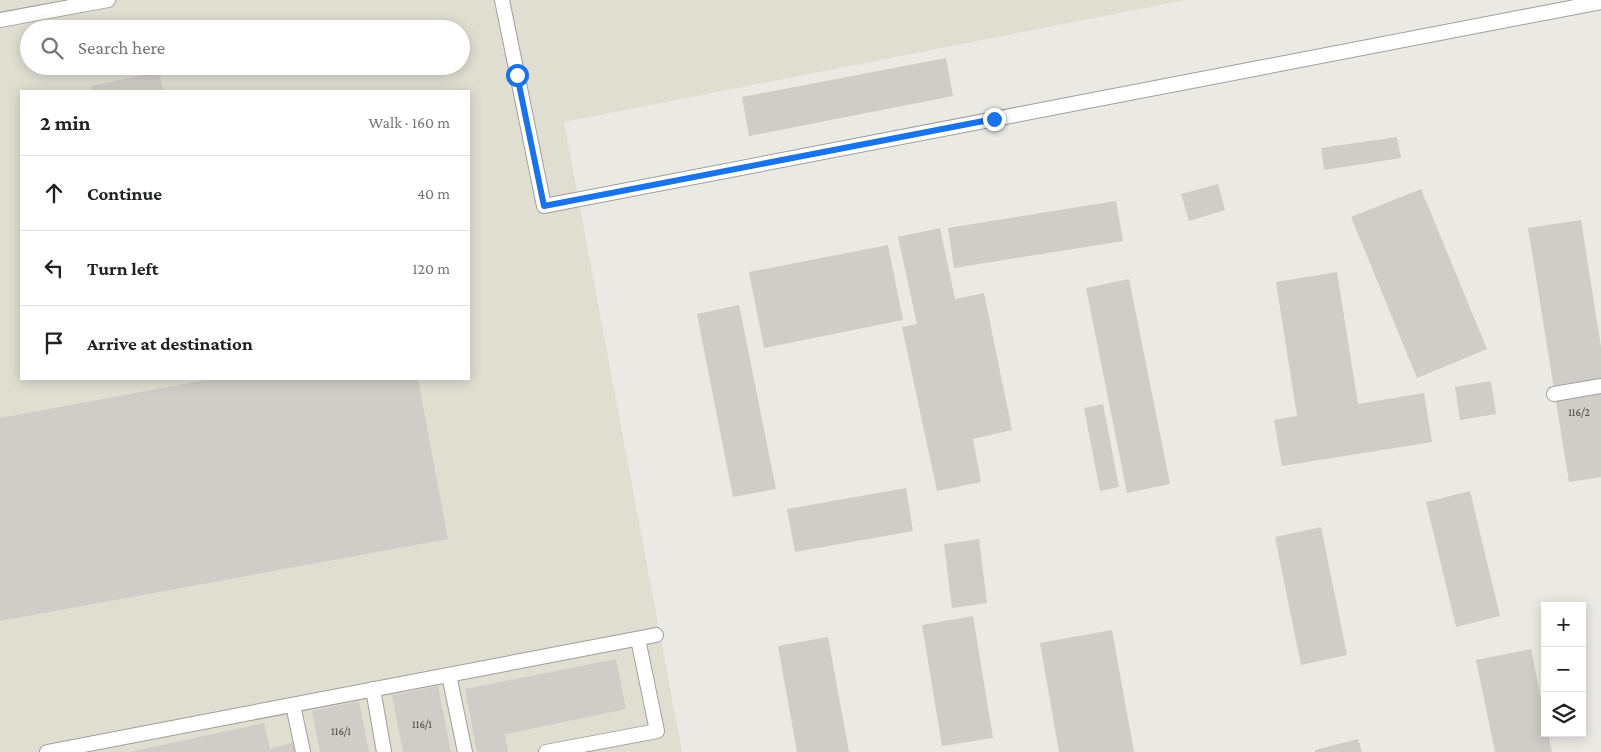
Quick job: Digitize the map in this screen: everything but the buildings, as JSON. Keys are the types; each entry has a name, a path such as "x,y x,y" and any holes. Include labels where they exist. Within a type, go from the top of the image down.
{"lane":[{"path":"0,20 108,0"},
{"path":"502,0 544,206 1601,2"},
{"path":"1554,394 1601,386"},
{"path":"47,752 72,750 293,704 656,635"},
{"path":"546,752 657,731 638,639"},
{"path":"449,675 465,752"},
{"path":"373,689 384,752"},
{"path":"293,704 303,752"}],"shaded area":[{"path":"0,0 1186,0 564,122 682,752 0,752"}],"route":[{"path":"517,75 544,206 994,119"}]}
